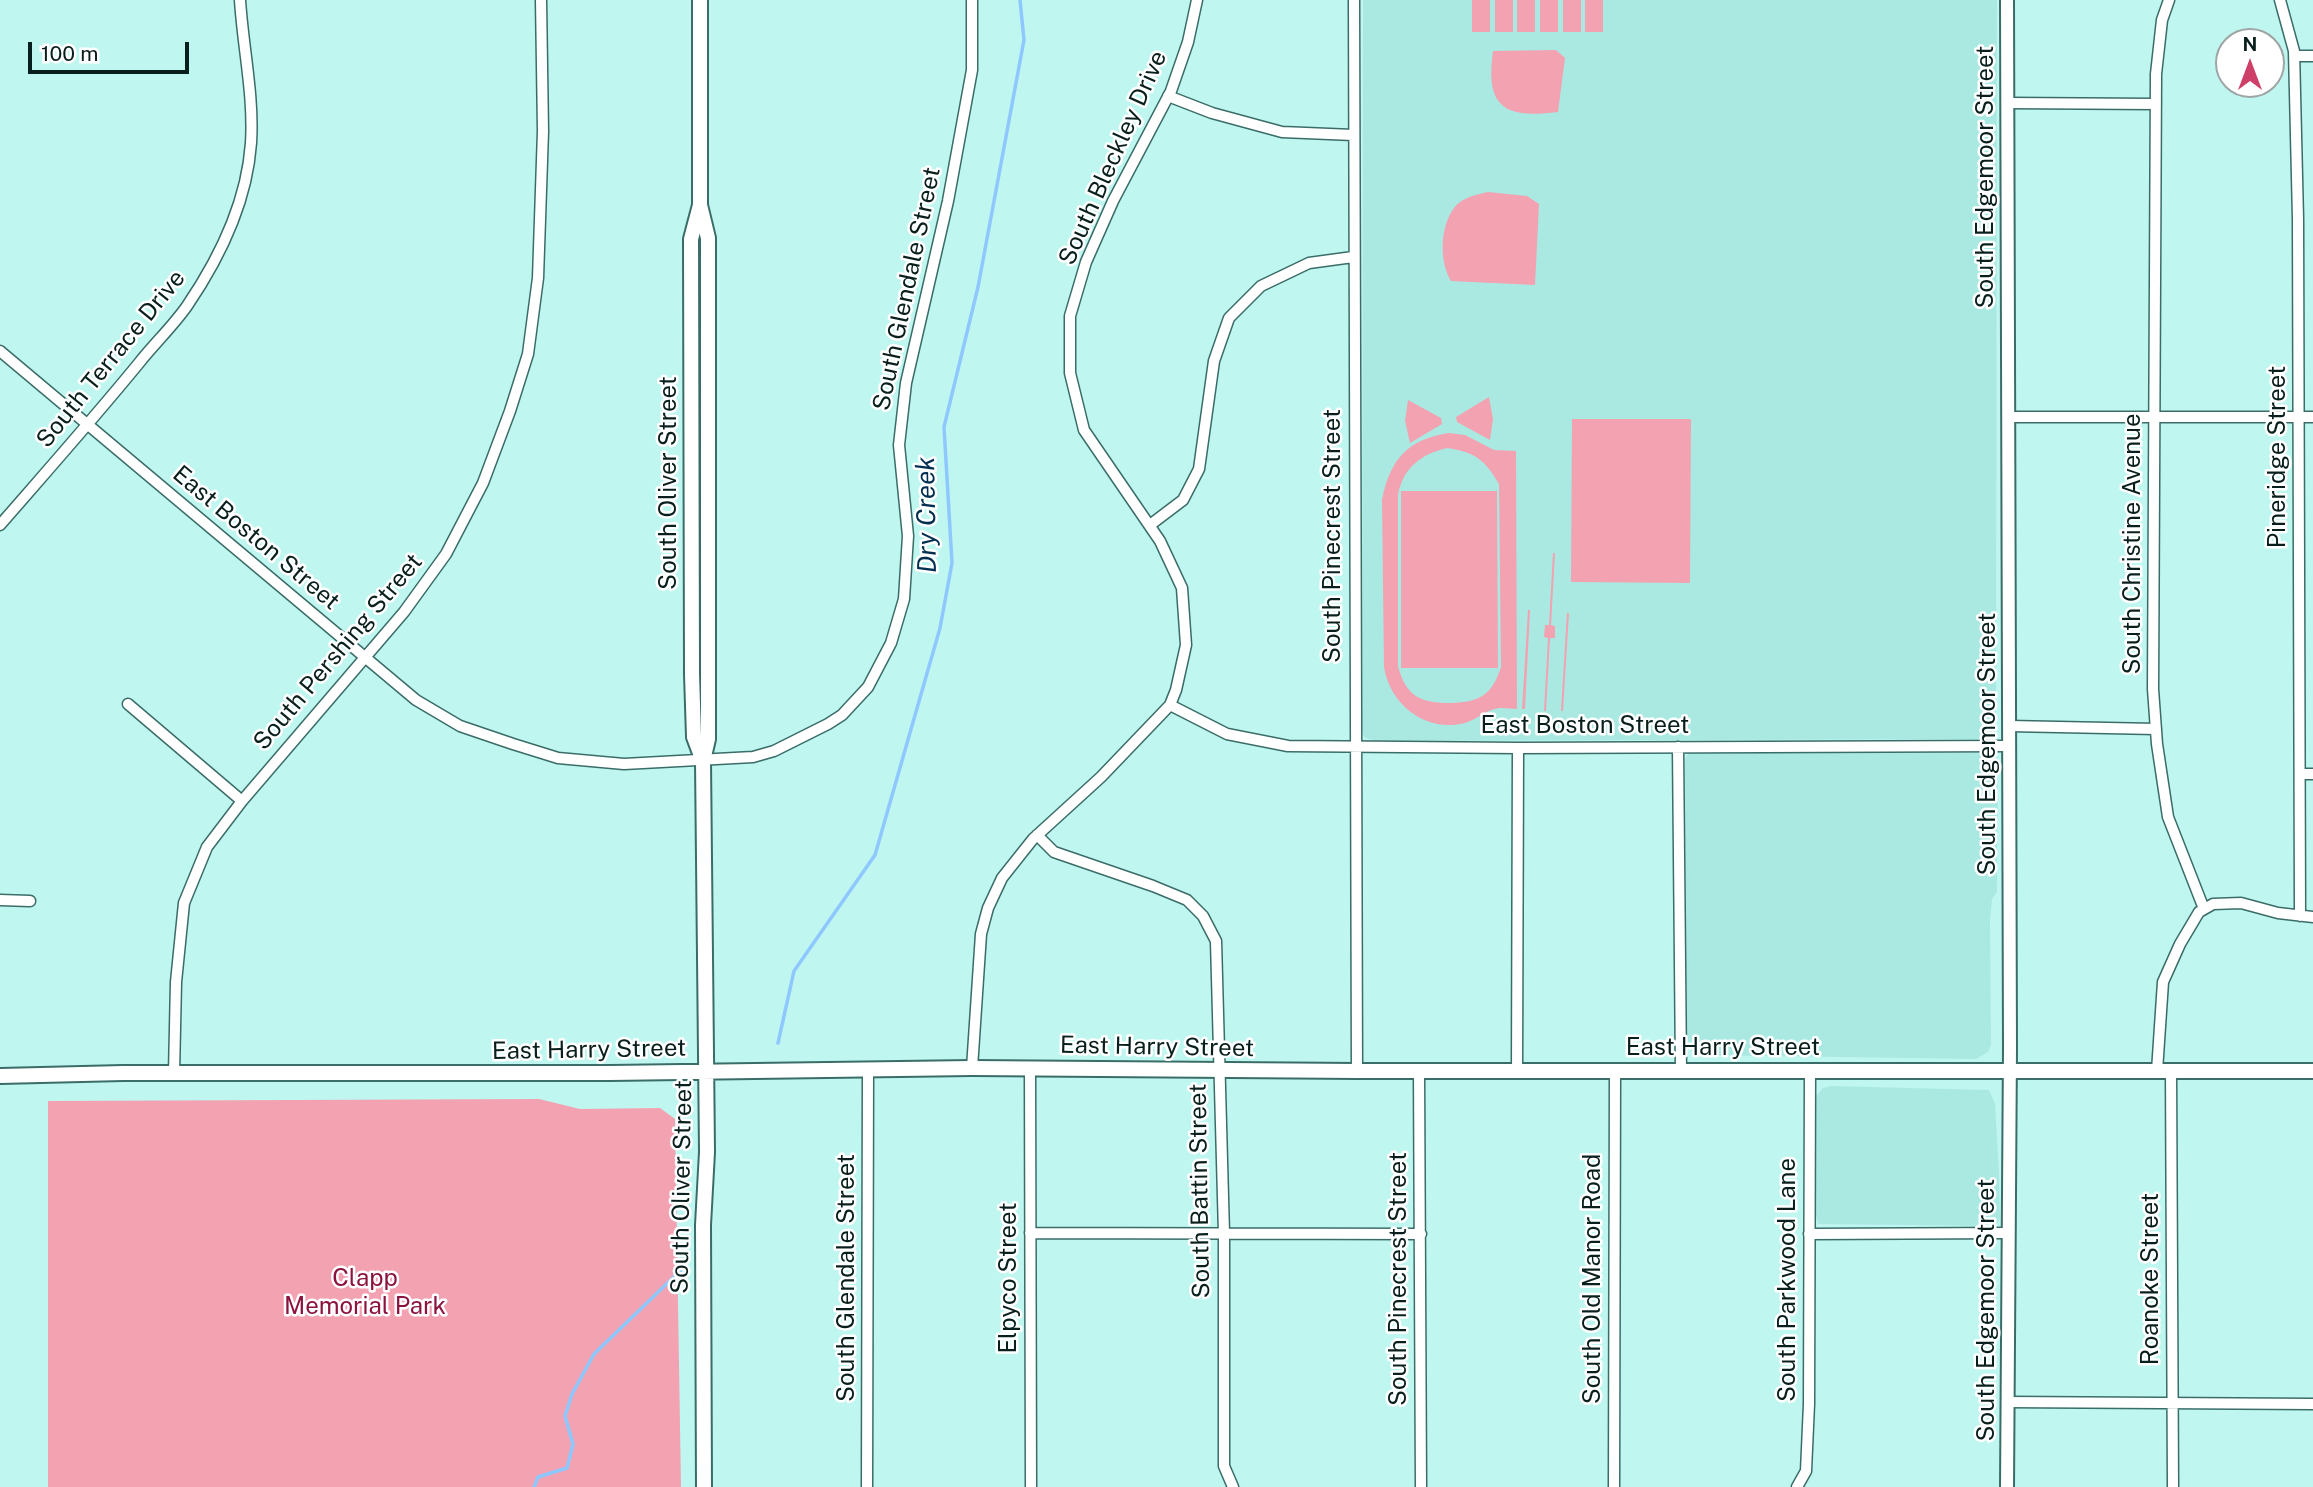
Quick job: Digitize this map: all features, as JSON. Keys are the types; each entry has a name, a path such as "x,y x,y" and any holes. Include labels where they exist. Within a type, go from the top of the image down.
{"main road":[{"name":"South Oliver Street","path":"700,0 700,205 691,239 692,674 694,737 703,761 707,1152 703,1225 704,1487"},
{"name":"East Harry Street","path":"0,1076 972,1068 1218,1071 2313,1071"}],"street":[{"name":"South Terrace Drive","path":"0,525 89,424 186,307 220,251 241,194 251,145 251,88 242,33 240,0"},
{"name":"South Pershing Street","path":"174,1073 176,982 184,903 207,847 242,801 404,612 453,542 483,483 510,411 528,354 538,270 543,131 541,0"},
{"name":"South Glendale Street","path":"703,761 753,757 774,751 828,724 842,715 868,687 891,643 904,599 908,569 908,536 899,445 901,412 948,201 972,70 972,0"},
{"name":"South Bleckley Drive","path":"972,1068 981,934 988,908 1002,878 1037,835 1101,777 1170,705 1186,645 1182,588 1160,541 1084,430 1070,373 1070,316 1086,262 1168,96 1188,42 1197,0"},
{"name":"South Pinecrest Street","path":"1353,0 1357,1071"},
{"name":"South Edgemoor Street","path":"2007,0 2010,1070 2007,1487"},
{"name":"South Christine Avenue","path":"2169,0 2162,20 2156,75 2153,689 2168,817 2204,909"},
{"name":"Pineridge Street","path":"2280,0 2295,56 2301,916"},
{"path":"2295,56 2313,56"},
{"path":"1168,96 1212,113 1282,132 1353,135"},
{"path":"2007,103 2156,104"},
{"path":"1150,525 1183,500 1199,469 1214,360 1230,318 1261,286 1309,263 1353,257"},
{"name":"East Boston Street","path":"0,351 416,701 460,726 558,758 624,764 703,761"},
{"path":"2009,417 2313,417"},
{"path":"128,704 242,801"},
{"name":"East Boston Street","path":"1170,705 1227,734 1288,746 2009,746"},
{"path":"2009,726 2156,729"},
{"path":"1517,1071 1518,747"},
{"path":"1678,747 1681,1071"},
{"path":"2300,774 2313,774"},
{"name":"South Battin Street","path":"1037,835 1054,852 1187,900 1203,916 1216,940 1224,1234 1224,1466 1233,1487"},
{"path":"0,900 30,901"},
{"path":"2164,1071 2163,982 2180,944 2199,912 2213,904 2241,903 2278,913 2313,917"},
{"name":"South Glendale Street","path":"867,1487 868,1069"},
{"name":"Elpyco Street","path":"1030,1069 1031,1487"},
{"name":"South Pinecrest Street","path":"1419,1071 1421,1487"},
{"name":"South Old Manor Road","path":"1614,1487 1615,1071"},
{"name":"South Parkwood Lane","path":"1797,1487 1806,1471 1809,1404 1810,1071"},
{"name":"Roanoke Street","path":"2164,1071 2173,1487"},
{"path":"1030,1233 1421,1234"},
{"path":"1809,1234 2008,1233"},
{"path":"2007,1402 2313,1404"}],"shaded area":[{"path":"1363,0 1997,0 1996,732 1991,739 1376,741 1362,734"},
{"path":"1704,751 1989,753 1998,757 1997,892 1992,899 1990,921 1991,1045 1988,1052 1976,1059 1700,1055 1692,1052 1686,1041 1685,759 1688,754"},
{"path":"1823,1088 1989,1090 1995,1104 1999,1173 1998,1223 1990,1226 1818,1224 1815,1211 1816,1096"}],"green space":[{"path":"1472,0 1490,0 1490,32 1472,32"},
{"path":"1495,0 1513,0 1513,32 1495,32"},
{"path":"1517,0 1535,0 1535,32 1517,32"},
{"path":"1540,0 1558,0 1558,32 1540,32"},
{"path":"1563,0 1581,0 1581,32 1563,32"},
{"path":"1585,0 1603,0 1603,32 1585,32"},
{"path":"1556,50 1565,58 1558,112 1524,113 1512,111 1502,105 1492,85 1493,51"},
{"path":"1488,192 1527,196 1539,204 1535,285 1451,281 1443,254 1444,234 1449,216 1461,201"},
{"path":"1489,397 1493,419 1490,440 1457,422 1456,417"},
{"path":"1408,400 1441,418 1442,424 1410,443 1405,421"},
{"path":"1572,419 1691,419 1690,583 1571,582"},
{"path":"1449,433 1465,435 1494,450 1516,451 1517,709 1495,709 1469,722 1451,725 1424,720 1412,713 1394,693 1384,667 1382,500 1385,486 1403,453 1422,440","holes":["1447,448 1478,458 1499,484 1501,667 1484,695 1470,701 1440,703 1423,699 1410,691 1398,666 1398,495 1404,477 1421,458"]},
{"path":"1401,491 1497,491 1498,668 1401,668"},
{"path":"1553,553 1551,625 1555,626 1555,638 1550,638 1544,711 1548,638 1544,637 1545,625 1549,625"},
{"path":"1528,610 1525,709 1522,709"},
{"path":"1567,613 1569,613 1561,711"},
{"name":"Clapp Memorial Park","path":"539,1099 580,1109 660,1108 675,1119 681,1487 48,1487 48,1101"}],"waterway":[{"name":"Dry Creek","path":"778,1043 794,971 875,855 940,628 952,563 944,427 978,287 1024,40 1020,0"},
{"name":"Dry Creek","path":"534,1487 538,1477 567,1468 573,1444 565,1416 572,1394 594,1354 680,1271"}]}
